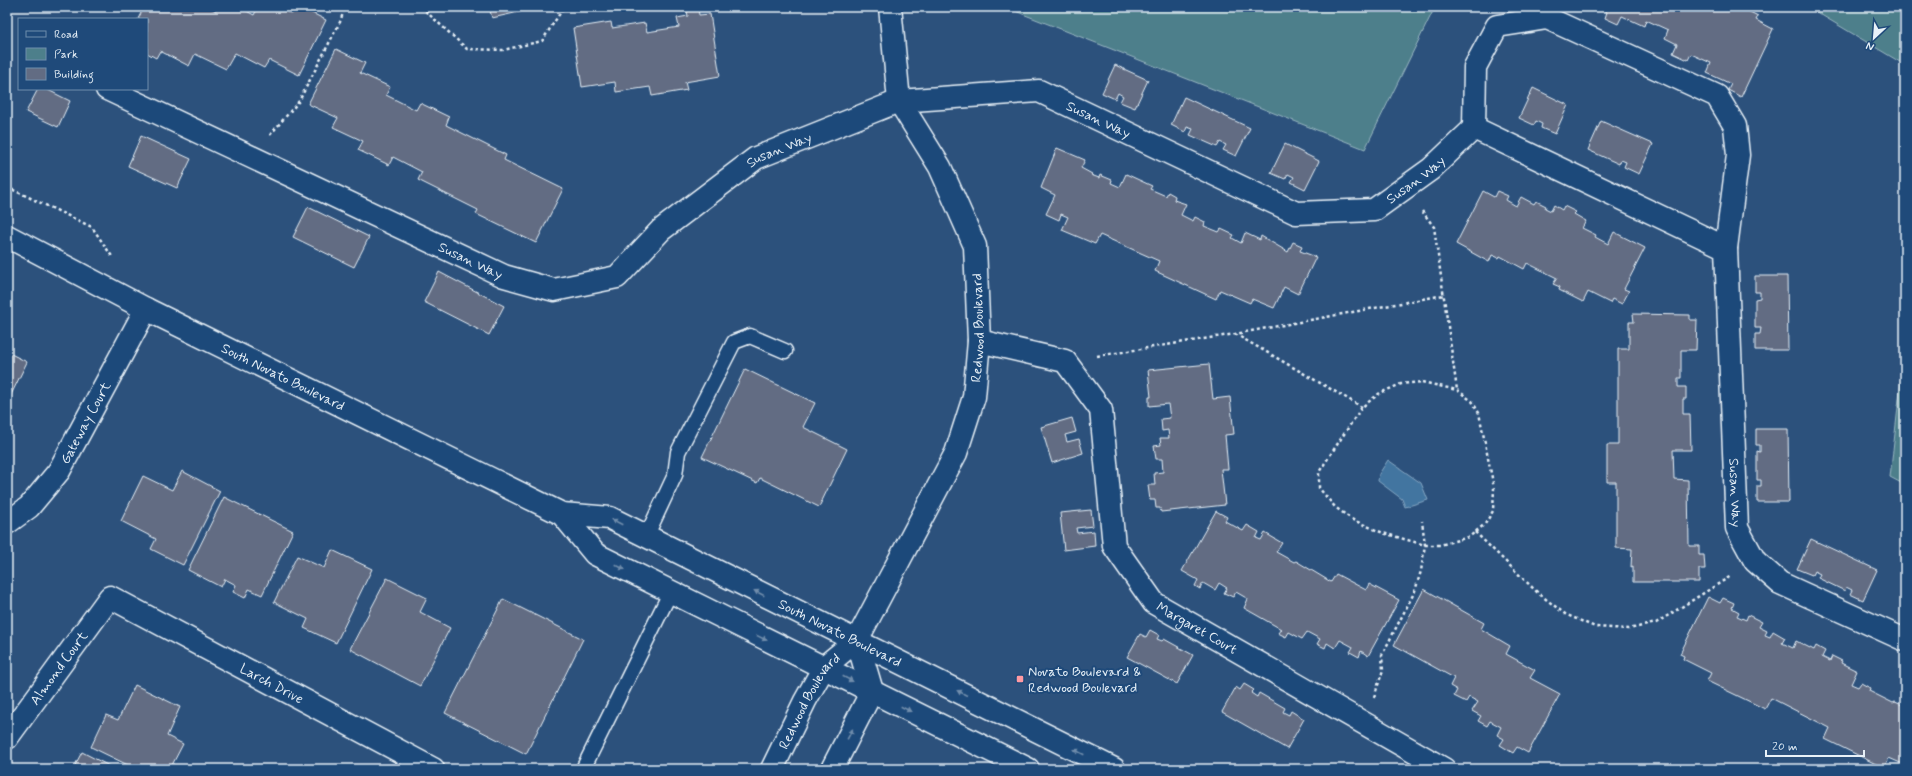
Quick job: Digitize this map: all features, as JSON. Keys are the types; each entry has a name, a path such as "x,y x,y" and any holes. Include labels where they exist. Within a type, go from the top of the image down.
{"street":[{"name":"Redwood Boulevard","path":"772,769 805,701 824,667 857,640 956,453 974,396 979,341 974,246 940,167 899,101 890,7"},
{"name":"Susan Way","path":"110,90 504,276 554,290 617,277 661,230 756,158 899,101 1039,90 1296,212 1374,210 1431,169 1474,128 1475,67 1497,26 1548,18 1717,96 1735,126 1738,155 1726,248 1737,528 1755,561 1780,583 1905,640"},
{"path":"1474,128 1726,248"},
{"name":"South Novato Boulevard","path":"7,236 146,309 562,514 610,518 1114,769"},
{"name":"Gateway Court","path":"7,523 29,507 60,471 146,309"},
{"path":"979,341 1065,361"},
{"name":"Margaret Court","path":"1065,361 1101,410 1114,546 1154,603 1444,769"},
{"name":"South Novato Boulevard","path":"562,514 595,554 670,593 824,667 1028,769"},
{"name":"Almond Court","path":"7,738 110,597"},
{"name":"Larch Drive","path":"110,597 433,769"},
{"name":"Redwood Boulevard","path":"857,640 872,691"},
{"path":"832,769 872,691"}],"lane":[{"path":"646,537 675,475 678,452 734,342 750,336 784,351"},
{"path":"583,769 670,593"}],"path":[{"path":"252,157 299,101 340,22 344,7"},
{"path":"421,7 467,49 503,50 542,41 564,7"},
{"path":"7,187 92,227 117,265"},
{"path":"1404,188 1434,227 1457,390"},
{"path":"1065,361 1235,334 1444,295"},
{"path":"1235,334 1362,407"},
{"path":"1422,382 1457,390 1472,401 1479,413 1494,488 1493,511 1485,524 1469,537 1440,545 1425,545 1383,533 1353,520 1335,507 1319,488 1319,472 1362,407 1380,393 1401,384 1422,382"},
{"path":"1383,670 1382,655 1415,591 1421,571 1425,545 1422,521"},
{"path":"1475,532 1538,593 1565,614 1595,626 1629,629 1656,624 1755,561"}],"green space":[{"path":"1005,7 1435,7 1365,149"},
{"path":"1808,7 1905,7 1905,65"},
{"path":"1905,346 1905,485 1890,477"}],"water":[{"path":"1388,460 1421,483 1428,500 1405,507 1402,499 1378,481 1379,474"}],"building":[{"path":"144,7 208,7 216,11 218,7 239,7 254,15 258,7 278,7 292,14 295,7 300,7 326,20 299,75 269,60 264,68 235,53 226,69 195,54 189,66 160,51 156,58 148,54 148,18 138,18"},
{"path":"489,7 532,7 533,9 492,18"},
{"path":"1596,7 1740,7 1758,16 1756,20 1773,29 1741,97 1728,90 1731,84 1707,73 1711,63 1691,54 1688,60 1673,53 1677,44 1665,38 1668,30 1646,20 1644,26 1622,16 1618,24 1605,18 1607,12"},
{"path":"698,9 699,15 710,14 720,76 685,82 687,90 652,96 650,87 616,92 615,82 582,87 573,28 611,22 612,28 645,23 647,32 679,27 677,18 688,16 687,11"},
{"path":"336,49 365,63 360,73 390,87 386,95 416,110 420,103 449,117 446,125 506,155 504,160 563,189 536,243 476,214 478,210 418,180 422,172 393,157 389,165 358,150 363,141 333,127 338,118 308,104"},
{"path":"1115,65 1148,80 1135,108 1120,102 1123,96 1118,93 1115,99 1102,93"},
{"path":"1533,88 1568,105 1555,134 1541,128 1542,124 1536,121 1534,125 1519,118"},
{"path":"37,90 48,90 70,101 58,127 26,112"},
{"path":"1184,97 1250,128 1236,156 1223,150 1226,145 1220,142 1217,147 1190,135 1193,129 1187,127 1185,132 1171,125"},
{"path":"1601,121 1653,144 1639,174 1624,167 1626,162 1621,160 1619,164 1588,150"},
{"path":"141,136 191,159 177,188 128,166"},
{"path":"1285,144 1319,161 1305,189 1291,182 1294,177 1288,174 1285,179 1271,173"},
{"path":"1057,148 1085,160 1081,168 1092,174 1091,175 1099,178 1100,175 1112,180 1111,183 1120,187 1126,174 1152,186 1150,189 1166,196 1168,192 1175,196 1174,200 1186,204 1181,215 1193,221 1195,217 1205,222 1204,226 1219,232 1221,229 1234,235 1232,238 1241,243 1245,233 1260,240 1261,236 1288,252 1293,242 1302,246 1300,251 1316,257 1298,294 1284,287 1274,308 1252,299 1250,303 1220,290 1216,299 1155,271 1159,261 1100,235 1095,244 1062,230 1068,217 1061,214 1059,220 1046,214 1055,195 1041,188"},
{"path":"1483,191 1494,197 1497,191 1508,196 1506,200 1516,206 1521,197 1534,204 1536,201 1546,206 1545,208 1551,211 1554,205 1562,210 1564,206 1576,212 1574,214 1586,221 1582,228 1596,235 1595,237 1608,244 1614,232 1645,248 1624,289 1629,291 1622,304 1612,299 1610,303 1588,292 1583,302 1559,290 1560,287 1553,284 1557,278 1527,263 1524,269 1500,256 1499,258 1492,255 1489,262 1456,244"},
{"path":"308,207 369,237 354,267 293,237"},
{"path":"439,272 504,306 489,335 424,302"},
{"path":"1755,276 1787,276 1788,350 1755,350 1755,334 1760,334 1761,328 1755,328 1755,299 1760,298 1760,292 1755,292"},
{"path":"1633,314 1690,315 1690,320 1697,320 1696,350 1681,350 1681,378 1678,378 1678,387 1686,387 1686,399 1683,399 1683,414 1690,414 1691,450 1673,450 1674,479 1688,480 1689,546 1699,546 1699,555 1704,555 1705,569 1699,569 1699,582 1633,582 1633,566 1631,567 1632,549 1616,548 1616,482 1607,482 1607,445 1618,445 1618,349 1629,349 1629,322 1634,322"},
{"path":"7,352 27,362 7,403"},
{"path":"1209,364 1213,399 1230,397 1234,434 1225,435 1228,469 1221,469 1225,505 1161,512 1160,508 1156,508 1155,500 1150,500 1148,485 1155,485 1154,473 1163,472 1162,459 1156,459 1154,446 1161,445 1160,438 1169,438 1168,430 1162,431 1161,419 1170,418 1168,404 1149,406 1149,397 1151,397 1148,370"},
{"path":"745,369 815,403 803,427 847,449 819,507 760,478 757,483 702,457"},
{"path":"1072,418 1076,432 1065,435 1067,442 1079,439 1083,453 1052,463 1041,427"},
{"path":"1756,429 1788,429 1789,502 1757,502 1757,486 1761,486 1761,480 1757,480 1757,451 1760,452 1760,445 1756,445"},
{"path":"182,471 220,491 183,565 151,549 156,539 121,521 143,476 172,490"},
{"path":"224,497 293,531 262,595 249,589 245,598 233,592 236,585 225,579 221,587 188,570"},
{"path":"1091,510 1093,526 1076,528 1077,533 1094,531 1095,546 1064,550 1060,513"},
{"path":"1216,511 1227,517 1225,521 1243,531 1247,525 1259,532 1256,538 1261,540 1265,533 1282,543 1276,552 1294,562 1296,561 1331,582 1336,574 1366,590 1369,584 1399,600 1368,656 1361,651 1359,657 1350,652 1353,647 1340,640 1335,648 1327,643 1325,648 1317,644 1320,639 1307,632 1302,639 1289,632 1286,637 1278,633 1281,629 1244,608 1248,599 1236,592 1233,597 1224,593 1227,588 1219,583 1215,590 1203,583 1200,589 1195,586 1198,580 1182,571"},
{"path":"1811,539 1877,570 1863,600 1850,594 1852,590 1846,587 1845,591 1818,578 1820,574 1814,571 1812,575 1797,569"},
{"path":"332,550 372,569 336,643 304,628 308,619 274,602 297,556 324,568"},
{"path":"387,578 427,598 420,612 450,628 420,686 350,649"},
{"path":"1424,589 1484,623 1481,629 1510,646 1506,654 1535,670 1530,678 1560,694 1528,753 1517,747 1513,753 1500,745 1504,739 1497,735 1501,727 1490,721 1487,726 1478,721 1481,716 1472,711 1478,702 1469,697 1466,702 1454,696 1457,690 1450,686 1454,678 1394,645"},
{"path":"1708,597 1720,603 1723,598 1734,603 1732,608 1739,612 1737,616 1746,620 1748,615 1762,622 1759,627 1767,631 1765,635 1770,637 1773,631 1785,638 1782,643 1793,648 1796,641 1814,650 1816,646 1825,651 1822,657 1830,661 1832,656 1842,661 1841,663 1857,671 1851,684 1858,687 1861,683 1870,688 1869,691 1893,703 1895,702 1905,706 1905,765 1889,758 1884,768 1825,739 1830,728 1771,698 1765,709 1707,681 1711,673 1683,659 1684,656 1680,654"},
{"path":"503,599 583,639 526,754 445,713"},
{"path":"1150,630 1159,635 1157,639 1162,641 1164,639 1193,655 1177,684 1127,657 1140,634 1146,637"},
{"path":"1244,684 1254,690 1251,693 1257,697 1259,693 1285,708 1283,712 1289,715 1291,711 1304,719 1287,749 1222,712 1236,687 1240,690"},
{"path":"135,685 180,707 167,736 183,744 170,769 136,769 91,747 106,715 118,720"},
{"path":"82,752 115,769 73,769"},
{"path":"290,764 296,769 286,769"}],"place":[{"name":"Novato Boulevard & Redwood Boulevard","path":"1020,679"}]}
